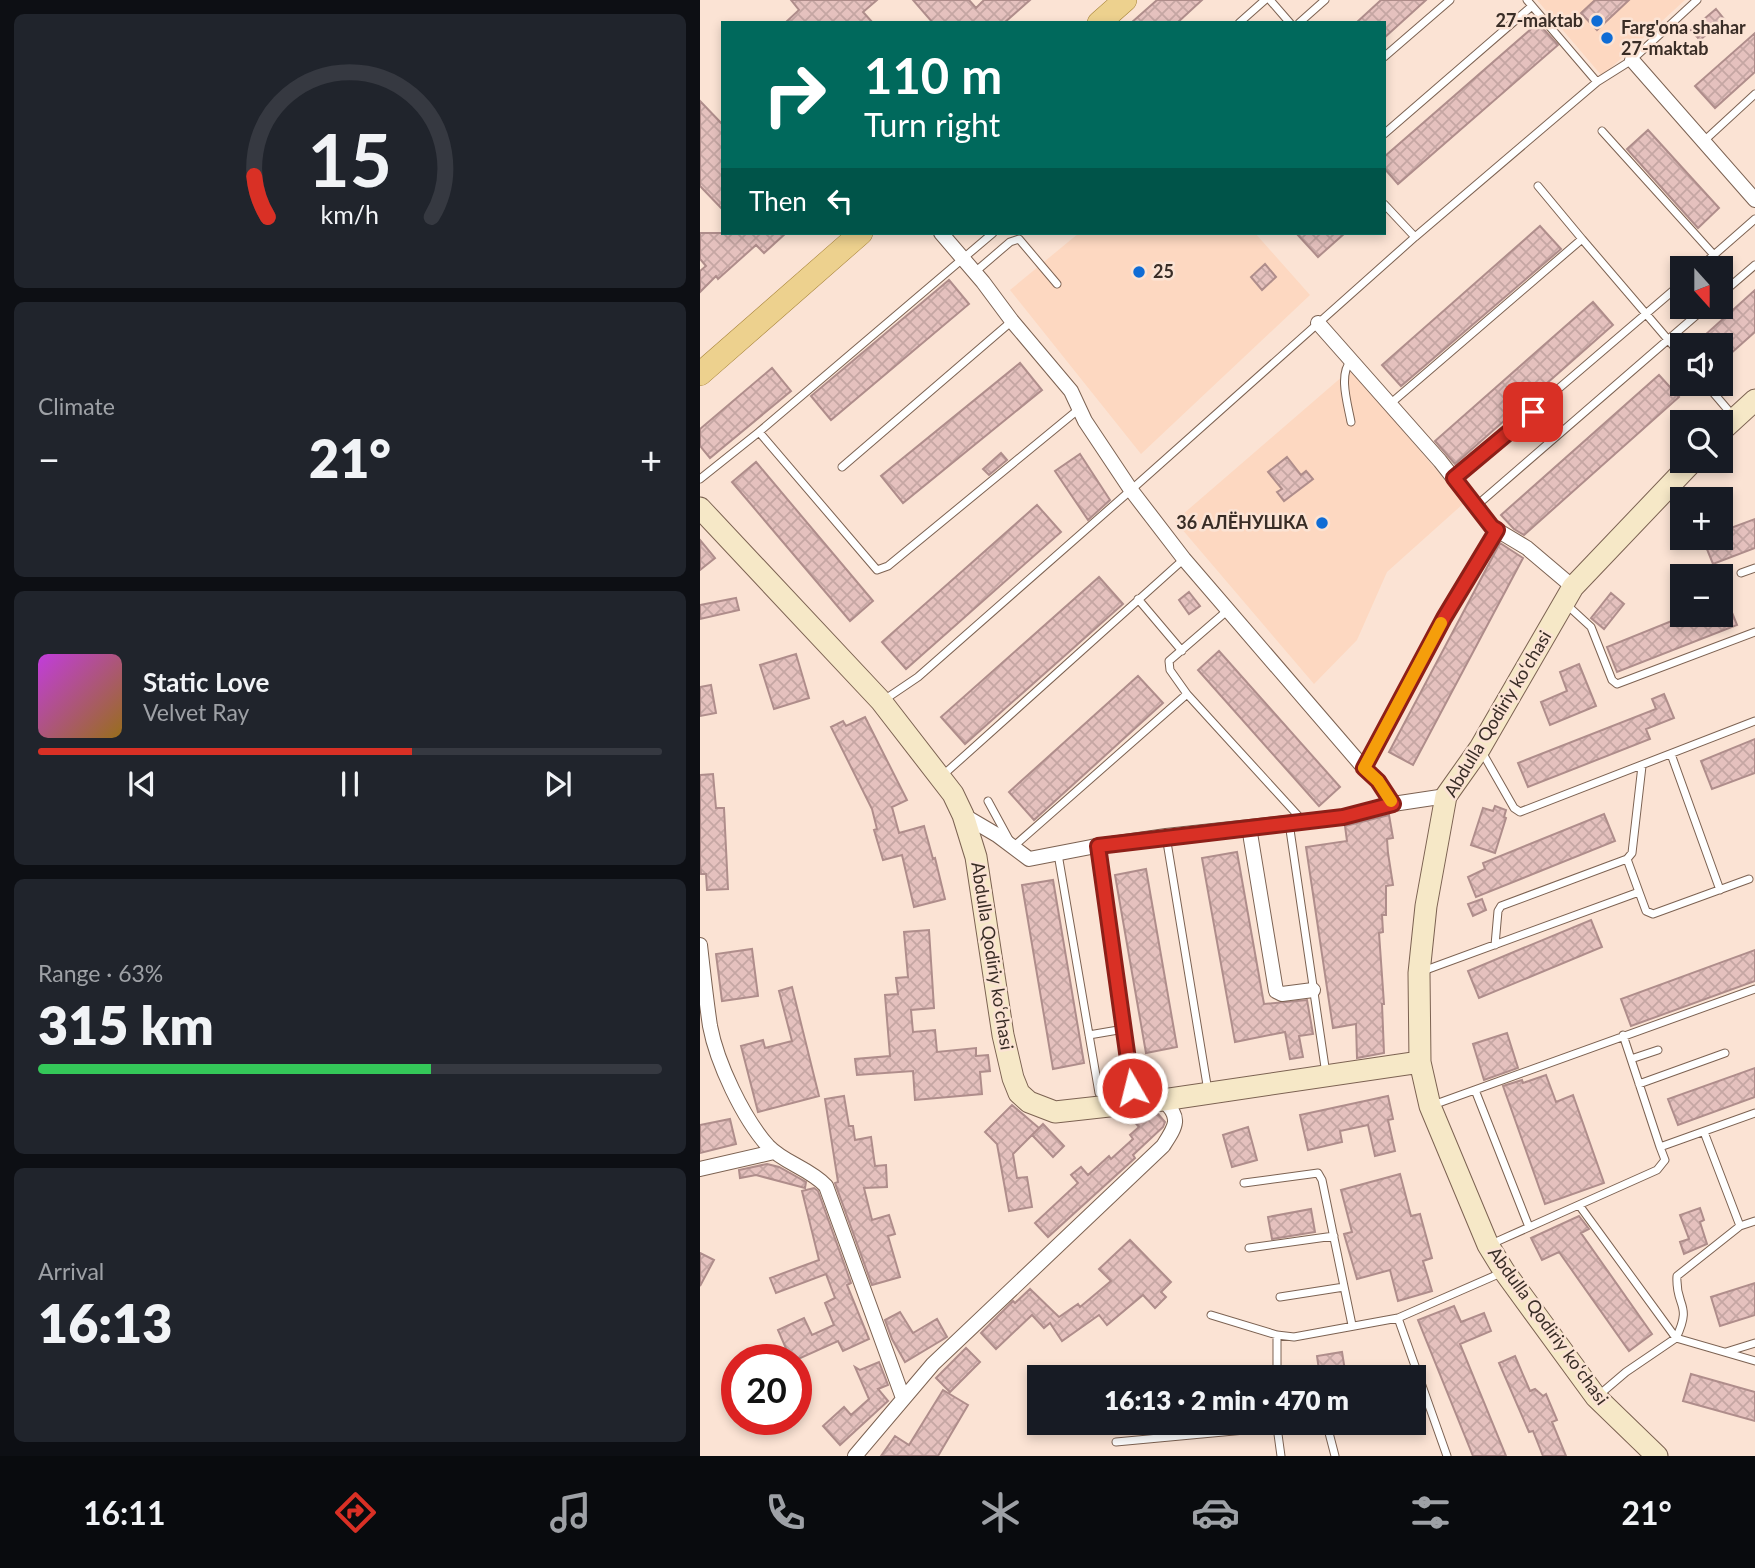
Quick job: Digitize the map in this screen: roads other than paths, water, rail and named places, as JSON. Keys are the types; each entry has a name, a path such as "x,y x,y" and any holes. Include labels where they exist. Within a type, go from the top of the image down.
{"main road":[{"path":"1101,21 1125,0"},
{"path":"700,374 859,235"}],"street":[{"path":"1632,60 1755,200"},
{"path":"943,235 1071,391 1085,421 1131,490 1184,559 1378,781 1393,804"},
{"path":"1318,323 1454,478 1492,527 1527,548 1568,595"},
{"path":"1733,420 1755,400"},
{"name":"Abdulla Qodiriy koʻchasi","path":"1657,1456 1596,1397 1488,1245 1430,1106 1420,1062 1419,973 1426,906 1446,796 1480,748 1568,595 1682,473"},
{"name":"Abdulla Qodiriy koʻchasi","path":"700,508 881,701 953,794 976,857 1003,1035 1019,1093 1029,1102 1055,1112 1117,1098 1163,1100 1420,1062"},
{"path":"963,816 1029,859 1166,836 1343,817 1393,804 1446,796"},
{"path":"1249,827 1276,991 1282,994 1313,990"},
{"path":"700,945 710,1029 730,1087 755,1129 774,1152 816,1175 826,1185 902,1398"},
{"path":"855,1456 933,1364 1163,1146 1175,1126 1176,1119 1173,1110 1163,1100"},
{"path":"700,1169 774,1152"}],"lane":[{"path":"1241,21 1267,0 1288,21"},
{"path":"1300,21 1325,0"},
{"path":"1386,55 1450,0"},
{"path":"881,701 918,677 1415,237 1597,82 1632,60 1697,0"},
{"path":"1386,132 1529,3 1597,82"},
{"path":"1705,140 1755,94"},
{"path":"1602,131 1714,255 1755,219"},
{"path":"1538,186 1668,341"},
{"path":"1386,206 1415,237"},
{"path":"700,479 991,235"},
{"path":"975,272 1010,242 1019,239 1057,285"},
{"path":"1390,404 1582,239"},
{"path":"1733,284 1755,265"},
{"path":"1454,478 1670,293"},
{"path":"1475,506 1693,319"},
{"path":"842,467 1012,321"},
{"path":"1351,422 1345,379 1346,366 1352,360"},
{"path":"759,432 877,570 888,566 1079,409"},
{"path":"1364,768 1444,618 1497,530"},
{"path":"941,778 1184,559"},
{"path":"1741,573 1755,568"},
{"path":"1568,595 1591,627 1612,680 1617,684 1755,632"},
{"path":"1138,599 1182,650"},
{"path":"1228,610 1169,661 1170,670 1187,694 1296,822 1313,990 1326,1075"},
{"path":"988,801 1013,847 1187,694"},
{"path":"1480,748 1514,808 1520,812 1755,722"},
{"path":"1671,754 1720,890"},
{"path":"1495,945 1498,911 1501,906 1627,859 1632,853 1642,766"},
{"path":"1166,836 1209,1093"},
{"path":"1058,854 1099,1093 1117,1098 1132,1088 1098,846"},
{"path":"1627,859 1646,911 1653,914 1749,879"},
{"path":"1419,973 1639,892"},
{"path":"1430,1106 1755,989"},
{"path":"1089,1035 1124,1029"},
{"path":"1488,1245 1657,1170 1665,1160 1623,1035"},
{"path":"1631,1059 1658,1050"},
{"path":"1639,1084 1725,1053"},
{"path":"1475,1090 1529,1227"},
{"path":"1660,1147 1755,1113"},
{"path":"1703,1132 1740,1226"},
{"path":"1244,1182 1318,1173 1322,1180 1352,1325"},
{"path":"1579,1205 1676,1338 1755,1361"},
{"path":"1596,1397 1626,1372 1676,1338 1684,1321 1685,1311 1676,1288 1676,1276 1740,1226 1755,1221"},
{"path":"1249,1248 1334,1236"},
{"path":"1211,1315 1294,1338 1398,1318 1504,1271"},
{"path":"1280,1297 1344,1287"},
{"path":"1398,1318 1447,1456"},
{"path":"1277,1335 1277,1365"},
{"path":"1726,1352 1755,1343"},
{"path":"1116,1442 1182,1435"},
{"path":"1278,1435 1281,1456"},
{"path":"1330,1435 1335,1456"}],"place":[{"name":"27-maktab","path":"1597,21"},
{"name":"Farg'ona shahar 27-maktab","path":"1607,38"},
{"name":"25","path":"1139,272"},
{"name":"36 АЛЁНУШКА","path":"1322,523"}]}
